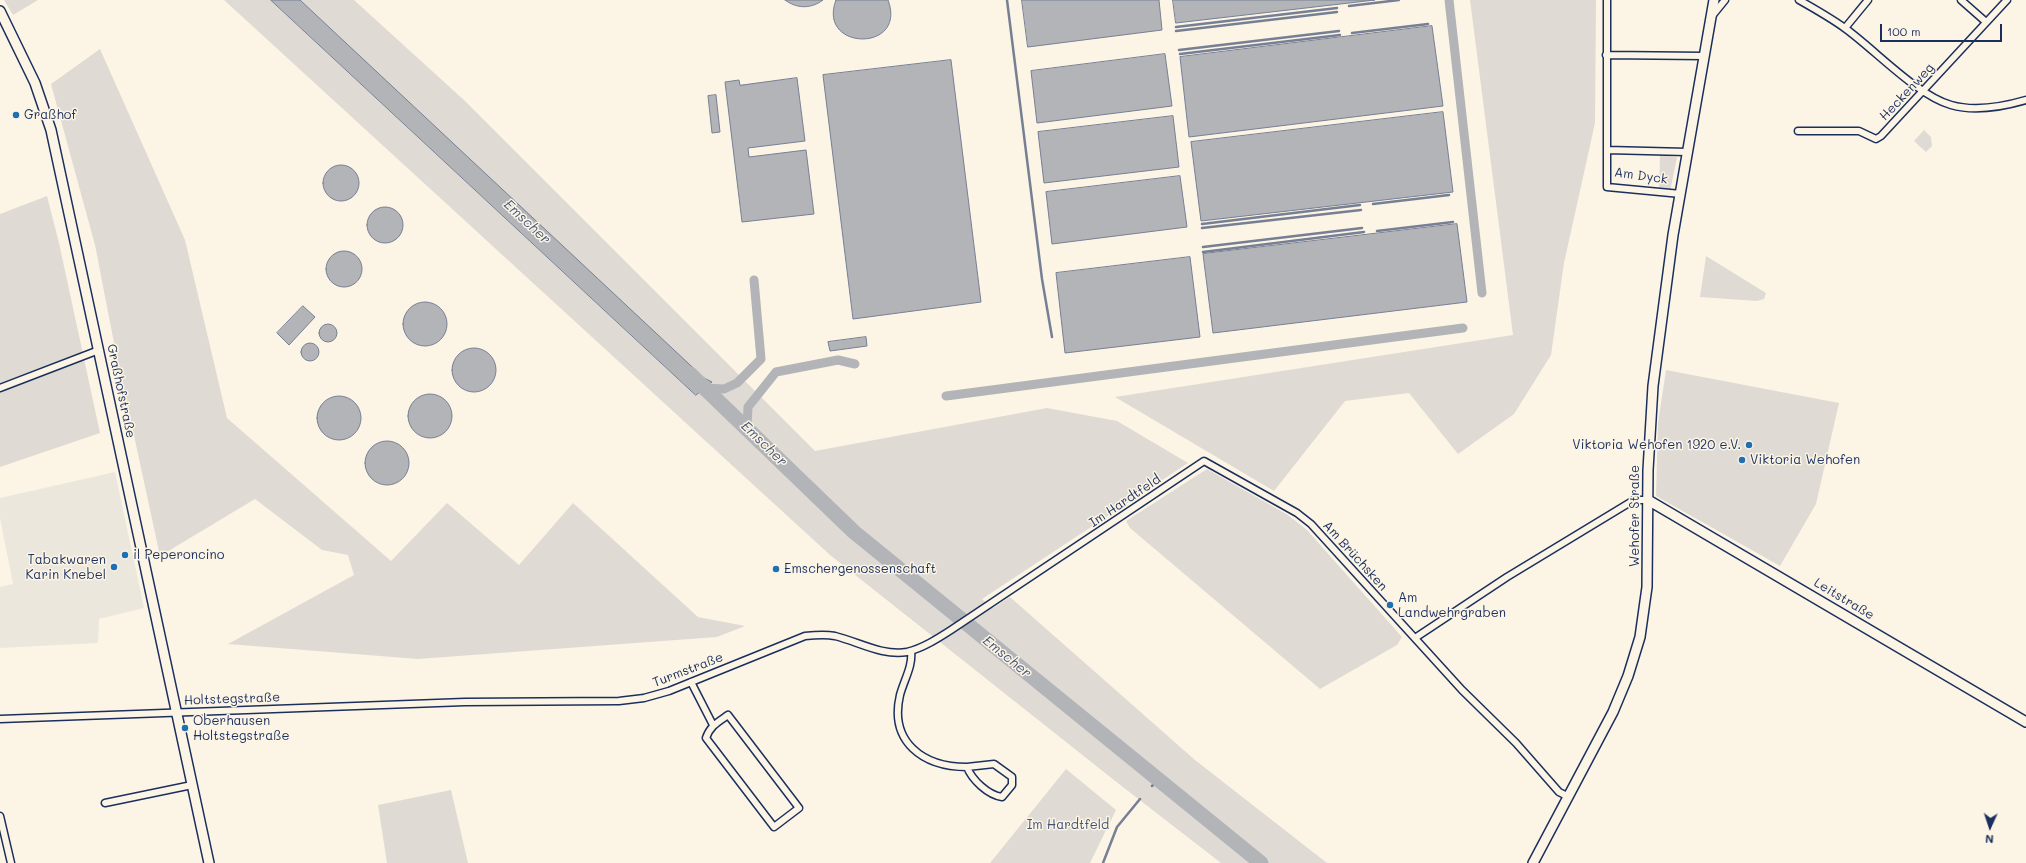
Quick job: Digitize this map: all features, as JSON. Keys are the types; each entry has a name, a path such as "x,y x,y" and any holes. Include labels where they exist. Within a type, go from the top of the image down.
{"street":[{"name":"Am Dyck","path":"1607,0 1607,187 1680,196 1714,0"},
{"path":"1711,16 1725,0"},
{"path":"1799,0 1845,28 1924,92 1951,105 1968,108 1987,108 2026,100"},
{"path":"1845,28 1868,0"},
{"path":"1960,0 1986,22"},
{"name":"Heckenweg","path":"1798,131 1859,131 1876,139 1881,136 1924,92 2007,0"},
{"name":"Graßhofstraße","path":"1,14 35,83 51,130 209,863"},
{"path":"1606,55 1704,56"},
{"name":"Am Dyck","path":"1607,150 1687,152"},
{"name":"Wehofer Straße","path":"1533,863 1567,796 1607,724 1623,690 1635,657 1644,612 1647,587 1648,500 1653,386 1672,243 1680,196"},
{"path":"0,388 99,350"},
{"name":"Im Hardtfeld","path":"911,651 924,647 984,609 1204,461"},
{"name":"Am Brüchsken","path":"1204,461 1278,502 1311,524 1462,690 1516,743 1559,792 1567,796"},
{"path":"1415,638 1507,577 1634,500 1648,500"},
{"name":"Leitstraße","path":"1648,500 2026,722"},
{"name":"Turmstraße","path":"465,702 619,701 663,693 805,636 834,636 880,650 894,652 911,651"},
{"path":"911,651 912,658 900,695 898,711 902,734 911,748 923,756 946,765 967,767 994,764 1012,777 1012,785 1002,797 994,796 970,776 967,767"},
{"path":"691,682 713,725"},
{"name":"Holtstegstraße","path":"0,719 465,702"},
{"path":"728,715 799,808 774,827 706,738 708,731 713,725 728,715"},
{"path":"105,803 192,785"},
{"path":"0,816 10,863"}],"shaded area":[{"path":"115,472 144,608 99,619 98,643 0,648 0,587 13,584 0,518 0,498"}],"green space":[{"path":"4,0 38,0 13,15"},
{"path":"224,0 354,0 465,101 815,451 1047,408 1117,421 1188,463 982,599 993,608 1010,597 1195,760 1327,863 1221,863 1119,784 830,555"},
{"path":"1470,0 1596,0 1595,123 1564,263 1551,355 1514,414 1458,454 1409,393 1345,401 1274,491 1115,397 1513,335"},
{"path":"100,49 185,240 227,418 391,561 447,503 519,565 573,503 698,617 745,626 717,637 418,659 228,644 354,575 348,555 322,550 255,499 160,556 114,343 95,245 51,84"},
{"path":"1924,130 1931,137 1932,146 1926,152 1914,141"},
{"path":"1660,155 1677,157 1670,192 1659,191"},
{"path":"47,196 59,243 100,433 0,467 0,214"},
{"path":"1706,256 1766,293 1764,299 1757,301 1700,297"},
{"name":"Viktoria Wehofen","path":"1666,370 1839,403 1816,504 1780,566 1656,496 1658,423"},
{"path":"1207,469 1288,515 1307,530 1402,637 1397,645 1320,689 1130,528 1126,521"},
{"name":"Im Hardtfeld","path":"1066,769 1116,810 1090,863 990,863"},
{"path":"451,790 468,863 387,863 378,805"}],"water":[{"path":"271,0 300,0 704,378 712,382 696,395"},
{"path":"785,0 823,0 814,5 804,7 794,5"},
{"path":"836,0 888,0 891,17 886,30 875,37 862,39 849,36 838,29 833,17"},
{"path":"1022,0 1159,0 1162,30 1028,47"},
{"path":"1173,0 1375,0 1176,23"},
{"path":"1432,26 1443,106 1189,137 1180,57"},
{"path":"1165,54 1172,106 1037,123 1031,71"},
{"path":"951,60 981,302 853,319 823,75"},
{"path":"797,78 805,141 748,148 749,157 806,150 814,214 742,222 725,82 739,80 740,85"},
{"path":"716,95 720,132 712,133 708,96"},
{"path":"1443,112 1453,192 1201,221 1191,142"},
{"path":"1173,116 1179,167 1044,183 1038,132"},
{"path":"345,165 354,170 358,176 358,190 354,196 345,201 337,201 328,196 324,190 323,179 328,170 334,166"},
{"path":"1180,176 1187,227 1052,244 1046,192"},
{"path":"389,207 398,212 402,218 402,232 398,238 389,243 381,243 372,238 368,232 367,221 372,212 378,208"},
{"path":"1457,224 1467,302 1213,333 1203,254"},
{"path":"348,251 357,256 361,262 361,276 357,282 348,287 340,287 331,282 327,276 326,265 331,256 337,252"},
{"path":"1190,257 1200,337 1065,353 1056,273"},
{"path":"421,302 429,302 441,308 447,320 447,328 441,340 429,346 421,346 409,340 403,328 403,320 409,308"},
{"path":"303,306 315,317 289,345 277,333"},
{"path":"328,324 334,327 337,333 334,339 328,342 322,339 319,333 322,327"},
{"path":"866,337 867,346 830,351 828,342"},
{"path":"310,343 316,346 319,352 316,358 310,361 304,358 301,352 304,346"},
{"path":"470,348 478,348 490,354 496,366 496,374 490,386 478,392 470,392 458,386 452,374 452,366 458,354"},
{"path":"426,394 434,394 446,400 452,412 452,420 446,432 434,438 426,438 414,432 408,420 408,412 414,400"},
{"path":"335,396 343,396 355,402 361,414 361,422 355,434 343,440 335,440 323,434 317,422 317,414 323,402"},
{"path":"383,441 391,441 403,447 409,459 409,467 403,479 391,485 383,485 371,479 365,467 365,459 371,447"}],"waterway":[{"path":"1007,0 1042,279 1052,337"},
{"path":"1349,6 1399,0"},
{"path":"1449,0 1482,293"},
{"path":"1176,27 1337,8"},
{"path":"1176,31 1337,12"},
{"path":"1352,33 1428,24"},
{"path":"1179,50 1339,31"},
{"path":"1180,54 1340,35"},
{"path":"1373,204 1449,195"},
{"path":"1202,224 1360,205"},
{"path":"1202,228 1361,210"},
{"path":"1377,231 1453,222"},
{"path":"1203,247 1362,228"},
{"path":"1203,252 1364,232"},
{"path":"705,388 724,389 737,383 761,359 754,280"},
{"path":"946,396 1463,328"},
{"path":"747,427 748,407 776,372 838,360 855,364"},
{"name":"Emscher","path":"690,374 854,532 1261,863"},
{"path":"1152,786 1158,780"},
{"path":"1103,863 1117,827 1140,799"}],"place":[{"name":"Graßhof","path":"16,115"},
{"name":"Viktoria Wehofen 1920 e.V.","path":"1749,445"},
{"name":"Viktoria Wehofen","path":"1742,460"},
{"name":"il Peperoncino","path":"125,555"},
{"name":"Tabakwaren Karin Knebel","path":"114,567"},
{"name":"Emschergenossenschaft","path":"776,569"},
{"name":"Am Landwehrgraben","path":"1390,605"},
{"name":"Oberhausen Holtstegstraße","path":"185,728"}]}
